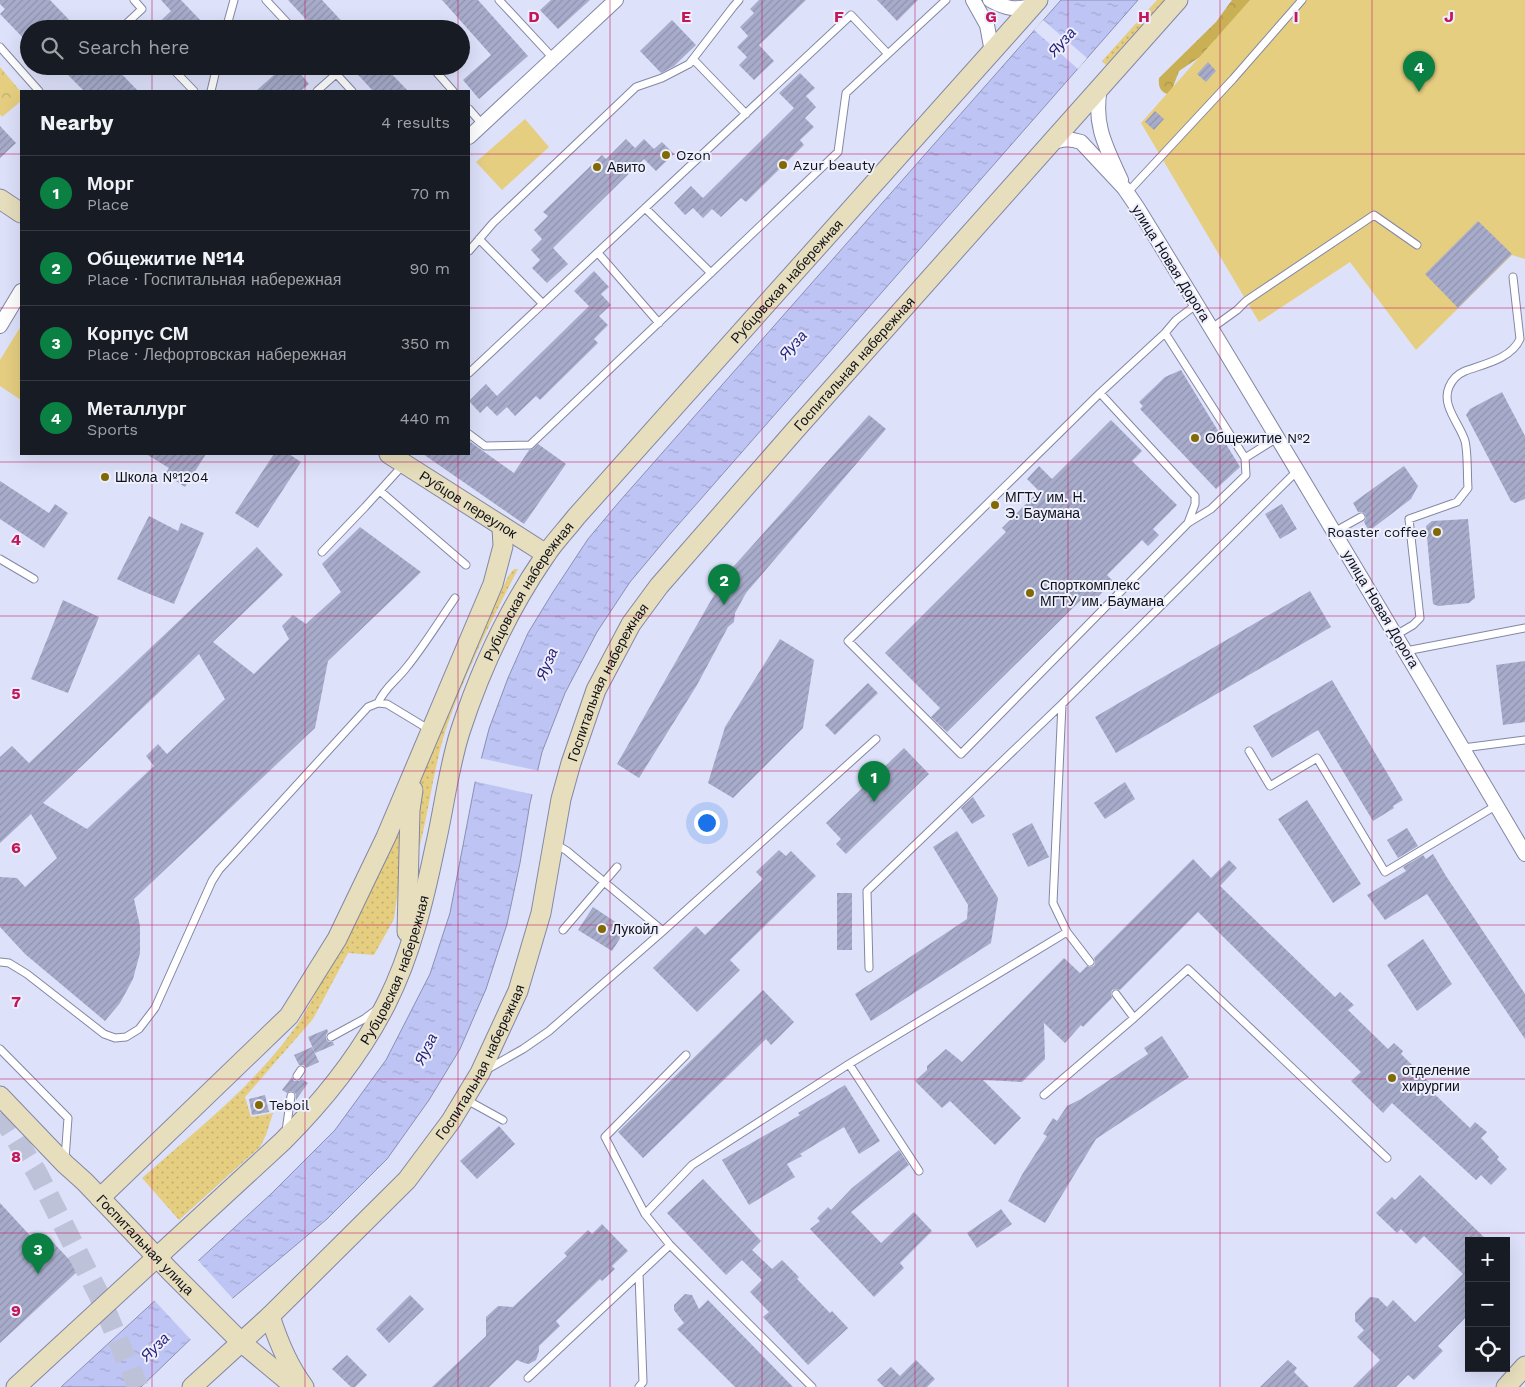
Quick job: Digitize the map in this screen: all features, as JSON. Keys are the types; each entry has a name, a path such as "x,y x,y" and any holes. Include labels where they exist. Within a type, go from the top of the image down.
{"main road":[{"name":"Госпитальная набережная","path":"192,1387 270,1316 407,1180 451,1121 480,1073 518,991 541,913 562,799 571,763 596,690 631,624 659,586 1178,0"},
{"name":"Рубцовская набережная","path":"16,1387 283,1141 311,1113 350,1064 387,1002 407,952 436,846 448,780 460,733 482,671 497,637 520,595 546,554 576,517 1035,3"},
{"path":"0,199 20,213"},
{"name":"Рубцов переулок","path":"397,459 546,554"},
{"path":"100,1198 289,1016 337,939 386,837 493,584 503,546 502,527"},
{"path":"477,622 530,580"},
{"path":"407,952 410,810 411,797 421,754"},
{"name":"Госпитальная улица","path":"0,1096 225,1326 295,1387"},
{"path":"270,1316 279,1342 296,1377 304,1387"},
{"path":"1506,1387 1525,1366"}],"street":[{"path":"470,136 616,0"},
{"path":"973,0 987,26 992,52"},
{"path":"990,0 1002,7 1011,9 1020,9 1035,3"},
{"name":"улица Новая Дорога","path":"1100,88 1097,113 1100,130 1125,190 1212,328 1406,651 1525,854"},
{"name":"улица Новая Дорога","path":"1051,143 1066,139 1081,142 1125,190"},
{"path":"2,320 20,293"}],"lane":[{"path":"130,20 142,9 134,0"},
{"path":"228,20 234,0"},
{"path":"266,0 285,20"},
{"path":"499,0 553,58"},
{"path":"470,250 493,223 636,86 662,78 690,64 739,0"},
{"path":"470,435 485,446 530,445 838,152 846,93 946,0"},
{"path":"1125,190 1233,79 1302,0"},
{"path":"470,373 851,15 888,54"},
{"path":"0,48 20,70"},
{"path":"693,59 746,114"},
{"path":"24,75 38,90"},
{"path":"179,75 193,90"},
{"path":"211,90 215,75"},
{"path":"317,90 335,75"},
{"path":"337,75 351,90"},
{"path":"439,75 452,90"},
{"path":"470,110 482,124"},
{"path":"645,208 711,273"},
{"path":"1212,328 1246,301 1374,215 1418,245"},
{"path":"479,239 543,304"},
{"path":"598,252 659,323"},
{"path":"1396,636 1420,618 1409,519 1458,502 1468,488 1465,442 1447,403 1447,392 1452,381 1462,373 1508,354 1516,348 1520,339 1513,277"},
{"path":"1166,333 1245,458 1246,475 1211,510 1188,523 961,754 848,641 1141,353 1166,333 1176,320 1197,304"},
{"path":"1100,393 1195,496 1195,504 1188,523"},
{"path":"1245,458 1277,438"},
{"path":"322,552 380,491 397,459"},
{"path":"869,968 867,891 1062,704 1297,471"},
{"path":"380,491 466,565"},
{"path":"1334,532 1361,517"},
{"path":"0,559 34,579"},
{"path":"378,703 385,690 406,669 456,598"},
{"path":"1406,651 1525,628"},
{"path":"0,962 9,963 27,974 104,1034 115,1038 126,1037 139,1029 155,1008 212,881 219,870 368,707 378,703 387,704 431,731"},
{"path":"1062,704 1053,903 1067,932 1090,962"},
{"path":"480,1073 523,1049 549,1031 876,739"},
{"path":"1463,748 1525,740"},
{"path":"1249,751 1270,786 1317,758 1385,872 1497,805"},
{"path":"554,843 605,881 663,931"},
{"path":"563,930 617,867"},
{"path":"645,1214 692,1165 849,1064 1067,932"},
{"path":"1044,1095 1188,969 1387,1158"},
{"path":"1116,994 1134,1018"},
{"path":"330,1037 364,1019 387,1002"},
{"path":"0,1049 68,1118 65,1164"},
{"path":"686,1055 605,1138 645,1214 670,1245 812,1387"},
{"path":"849,1064 919,1171"},
{"path":"283,1141 288,1123 291,1096"},
{"path":"465,1099 503,1120"},
{"path":"528,1378 670,1245"},
{"path":"639,1274 643,1382 639,1387"}],"green space":[{"path":"1157,0 1165,0 1106,65 1102,61"},
{"path":"1232,0 1285,0 1179,71 1170,95 1164,92 1160,87 1159,78 1216,22"},
{"path":"1250,0 1525,0 1525,259 1512,255 1416,350 1350,262 1259,322 1141,123"},
{"path":"0,67 20,91 20,102 2,117 0,114"},
{"path":"525,119 549,147 502,190 476,162"},
{"path":"20,328 20,399 0,386 0,360"},
{"path":"514,569 518,569 461,688 446,729 438,757 421,841 412,866 413,806 424,752 509,575"},
{"path":"403,822 394,919 374,955 348,953 313,1019 245,1097 251,1117 273,1113 260,1147 179,1220 142,1178 240,1091 258,1073 300,1021 314,996 345,929"}],"water":[{"name":"Яуза","path":"1061,0 1138,0 671,533 630,582 597,632 565,693 542,752 530,803 507,924 486,989 460,1049 429,1100 387,1159 327,1219 234,1297 141,1387 61,1387 272,1193 335,1130 386,1060 430,974 450,913 475,783 489,729 508,678 528,633 553,592 588,539 619,502"}],"pier":[{"path":"1043,20 1087,58 1078,69 1034,30"},
{"path":"479,758 540,771 535,795 473,781"},
{"path":"197,1259 234,1300 192,1341 153,1299"}],"building":[{"path":"0,0 50,0 69,20 20,20 20,35 0,14 5,9 0,4"},
{"path":"161,0 181,0 200,20 162,20 171,11"},
{"path":"288,0 322,0 341,20 307,20"},
{"path":"442,0 478,0 528,56 479,99 463,80 491,55 470,31 470,20 460,20"},
{"path":"551,0 590,0 558,29 540,10"},
{"path":"759,0 806,0 759,45 774,61 754,80 739,65 747,57 737,47 748,36 740,27 754,13 750,9"},
{"path":"877,0 918,0 897,21"},
{"path":"672,20 696,45 674,66 661,73 640,51"},
{"path":"1208,62 1216,71 1206,82 1197,74"},
{"path":"800,73 815,88 806,96 816,107 805,118 814,127 800,140 804,145 746,202 741,198 721,217 712,209 703,218 693,208 685,215 674,203 691,186 703,198 794,108 779,93"},
{"path":"68,75 123,75 137,90 83,90"},
{"path":"274,75 302,75 309,84 302,90 257,90"},
{"path":"358,75 393,75 407,90 372,90"},
{"path":"1155,111 1164,119 1154,130 1145,122"},
{"path":"0,126 16,143 0,158"},
{"path":"626,139 635,148 644,139 654,149 662,142 674,154 656,171 644,159 553,248 568,264 547,283 532,268 540,260 531,250 542,239 534,230 548,216 543,212 602,155 606,159"},
{"path":"1478,221 1512,254 1458,308 1425,274"},
{"path":"594,271 609,287 601,294 611,305 599,316 608,325 594,339 598,343 540,400 536,396 515,416 507,407 497,416 487,406 480,413 470,400 486,384 497,396 589,306 574,291"},
{"name":"Общежитие №2","path":"1181,370 1240,467 1216,489 1140,409 1143,406 1139,402 1165,377"},
{"path":"1502,392 1525,436 1525,499 1515,503 1511,501 1466,415 1470,409"},
{"path":"869,415 886,429 746,593 735,613 734,622 728,627 697,685 639,778 617,764 725,576"},
{"path":"1111,420 1142,451 1132,461 1177,505 1153,529 1159,535 1148,546 1142,540 1107,575 1113,581 1092,603 1085,596 947,732 931,717 940,708 885,653 1006,532 1002,528 1039,491 1027,479 1039,466 1052,479"},
{"path":"470,442 514,473 529,450 538,444 566,464 524,524 424,455 470,455"},
{"path":"148,455 205,455 185,487 165,474 169,468"},
{"path":"273,455 290,455 301,462 258,528 235,513"},
{"path":"1404,466 1418,486 1411,499 1369,531 1364,522 1365,514 1358,512 1353,503"},
{"path":"0,481 49,513 55,504 68,513 44,548 0,519"},
{"path":"1282,504 1297,529 1280,539 1265,514"},
{"path":"149,516 178,531 181,523 204,533 174,604 117,579"},
{"path":"1468,519 1475,598 1469,603 1438,606 1433,604 1426,526 1432,521"},
{"path":"360,527 421,572 328,661 315,728 134,899 140,926 140,953 133,979 120,1003 105,1021 25,954 0,927 0,877 17,878 25,887 57,858 31,814 0,843 0,757 12,746 29,763 257,547 283,575 213,642 254,674 289,639 282,626 293,615 306,624 341,592 322,564","holes":["199,654 225,699 167,754 158,744 146,756 154,766 87,829 43,803"]},
{"path":"1310,591 1331,627 1116,753 1095,717"},
{"path":"63,600 99,617 68,693 31,679"},
{"path":"780,639 814,660 803,728 733,798 708,783 725,727"},
{"path":"1525,661 1525,722 1503,725 1496,665"},
{"path":"1332,680 1403,800 1373,821 1318,730 1272,758 1253,726"},
{"path":"868,683 878,693 835,735 825,725"},
{"path":"904,748 929,774 846,854 836,844 841,839 826,823"},
{"path":"1125,782 1135,799 1105,819 1094,803"},
{"path":"973,797 985,816 972,824 961,808"},
{"path":"1307,800 1361,884 1333,903 1278,819"},
{"path":"1032,823 1049,857 1028,867 1012,834"},
{"path":"1407,828 1418,846 1398,858 1387,840"},
{"path":"957,831 998,898 991,943 871,1021 855,994 967,919 968,905 933,847"},
{"path":"779,850 786,856 791,851 816,876 730,960 740,970 697,1012 653,968 696,926 705,935 763,879 756,872"},
{"path":"1433,854 1525,994 1525,1039 1427,894 1385,920 1367,895 1406,871 1403,867 1423,855 1426,859"},
{"path":"1193,859 1211,878 1229,860 1237,868 1220,886 1335,997 1340,992 1354,1005 1348,1010 1388,1049 1394,1043 1403,1051 1401,1054 1430,1083 1427,1087 1470,1128 1475,1122 1487,1132 1481,1138 1499,1157 1497,1159 1507,1169 1491,1185 1481,1175 1476,1180 1392,1103 1383,1113 1351,1081 1361,1072 1198,912 1120,990 1112,990 1112,998 1083,1027 1081,1025 1065,1043 1044,1023 1045,1059 1022,1082 983,1080 1021,1118 995,1145 950,1101 942,1108 915,1081 927,1070 927,1066 946,1049 962,1062 1064,958 1080,973 1087,966 1094,966 1094,958"},
{"path":"837,893 852,893 852,950 837,950"},
{"name":"Лукойл","path":"593,907 626,929 612,951 578,930"},
{"path":"1423,939 1452,984 1417,1011 1387,965"},
{"path":"763,990 794,1022 771,1045 766,1039 643,1158 618,1132"},
{"path":"327,1029 326,1039 329,1042 333,1042 334,1045 315,1053 308,1037"},
{"path":"1162,1036 1189,1077 1096,1139 1045,1223 1008,1201 1023,1173 1047,1136 1043,1134 1053,1118 1057,1121 1067,1106 1081,1099 1148,1054 1144,1048"},
{"path":"312,1047 319,1062 306,1068 304,1065 299,1065 294,1055"},
{"path":"292,1077 294,1081 302,1079 308,1083 296,1100 294,1092 290,1091 287,1093 282,1090"},
{"path":"845,1085 880,1141 859,1154 844,1127 787,1164 795,1177 749,1205 722,1160 800,1115 798,1113"},
{"name":"Teboil","path":"265,1095 269,1112 252,1115 249,1099"},
{"path":"499,1126 515,1144 477,1179 460,1161"},
{"path":"899,1150 909,1165 851,1212 881,1243 914,1212 932,1231 900,1263 904,1268 874,1297 810,1229 820,1221 817,1218 828,1207 831,1210 852,1188"},
{"path":"1420,1175 1484,1237 1465,1237 1465,1318 1438,1346 1443,1351 1414,1380 1408,1375 1396,1387 1353,1387 1380,1360 1357,1337 1364,1330 1355,1321 1355,1313 1370,1297 1378,1298 1387,1307 1393,1300 1415,1322 1463,1274 1424,1236 1416,1244 1401,1229 1397,1233 1376,1213 1392,1197 1395,1200"},
{"path":"703,1179 761,1241 752,1250 772,1269 782,1260 799,1277 797,1279 830,1313 832,1311 848,1328 808,1365 763,1317 769,1312 750,1292 762,1280 742,1260 726,1275 667,1213"},
{"path":"0,1203 37,1243 46,1235 79,1270 0,1343"},
{"path":"1001,1209 1012,1224 977,1248 967,1233"},
{"path":"602,1224 628,1251 612,1266 615,1269 602,1281 600,1279 556,1321 560,1326 539,1346 536,1360 529,1364 517,1360 489,1387 432,1387 486,1336 486,1317 498,1306 513,1307 567,1256 564,1253 588,1230 592,1234"},
{"path":"685,1294 692,1295 699,1309 708,1300 793,1387 735,1387 677,1329 684,1323 674,1310 674,1305"},
{"path":"410,1295 424,1309 389,1343 376,1329"},
{"path":"347,1355 367,1375 355,1387 351,1387 332,1369"},
{"path":"916,1360 935,1379 927,1387 884,1387 877,1380 891,1367 900,1376"},
{"path":"1288,1360 1297,1368 1294,1372 1309,1387 1260,1387"}],"tunnel":[{"path":"0,1113 37,1173 99,1295 138,1387"}],"place":[{"name":"Металлург","path":"1419,92"},
{"name":"Ozon","path":"666,155"},
{"name":"Azur beauty","path":"783,165"},
{"name":"Авито","path":"597,167"},
{"name":"Общежитие №2","path":"1195,438"},
{"name":"Школа №1204","path":"105,477"},
{"name":"МГТУ им. Н. Э. Баумана","path":"995,505"},
{"name":"Roaster coffee","path":"1437,532"},
{"name":"Спорткомплекс МГТУ им. Баумана","path":"1030,593"},
{"name":"Общежитие №14","path":"724,605"},
{"name":"Морг","path":"874,802"},
{"name":"Лукойл","path":"602,929"},
{"name":"отделение хирургии","path":"1392,1078"},
{"name":"Teboil","path":"259,1105"},
{"name":"Корпус СМ","path":"38,1274"}]}
